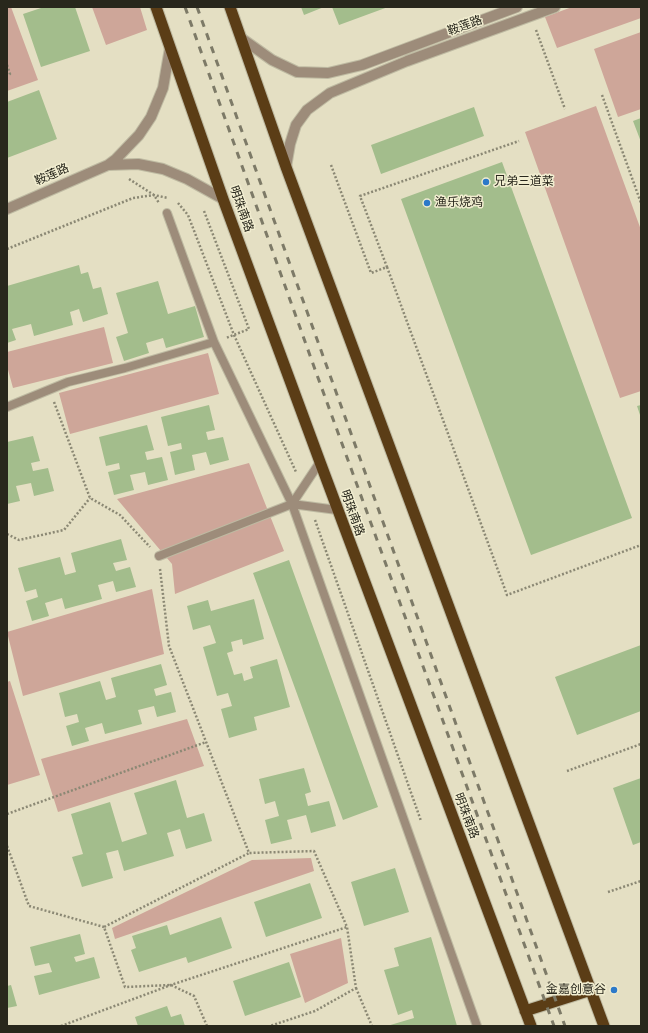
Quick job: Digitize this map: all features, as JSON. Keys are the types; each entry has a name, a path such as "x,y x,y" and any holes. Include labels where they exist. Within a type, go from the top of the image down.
{"highway":[{"name":"明珠南路","path":"156,7 223,199 337,510 531,1026"},
{"path":"230,7 286,167 604,1026"},
{"path":"525,1011 591,990"}],"street":[{"name":"鞍莲路","path":"241,38 272,60 297,72 328,73 362,65 517,7"},
{"name":"鞍莲路","path":"286,167 290,144 296,125 307,110 330,93 407,62 555,7"},
{"path":"108,165 139,135 151,117 163,88 170,48"},
{"path":"108,165 138,164 163,169 192,182 223,199"},
{"name":"鞍莲路","path":"7,209 108,165"}],"lane":[{"path":"167,213 214,342 292,504 477,1026"},
{"path":"7,407 68,382 125,368 214,342"},
{"path":"292,504 320,462"},
{"path":"159,556 292,504 337,510"}],"path":[{"path":"530,16 565,109"},
{"path":"7,65 10,74 7,75"},
{"path":"602,95 641,203"},
{"path":"519,141 360,196 507,595 641,545"},
{"path":"108,165 154,195 167,213"},
{"path":"331,165 371,273 387,267"},
{"path":"204,211 249,328 214,342"},
{"path":"50,390 90,498 120,515 159,556 169,646 249,853"},
{"path":"7,534 19,540 64,530 90,498"},
{"path":"7,814 206,742"},
{"path":"567,771 641,744"},
{"path":"7,846 30,906 104,927 249,853 314,851 347,927 356,988 372,1026"},
{"path":"608,892 641,881"},
{"path":"104,927 125,987 170,985 194,996 207,1026"},
{"path":"61,1026 170,985 347,927"},
{"path":"270,1026 315,1011 356,988"}],"shaded area":[{"path":"7,7 11,7 38,80 7,91"},
{"path":"92,7 140,7 147,30 106,45"},
{"path":"572,7 641,7 641,18 557,48 545,17"},
{"path":"641,32 641,109 618,117 594,49"},
{"path":"596,106 641,230 641,391 620,398 525,132"},
{"path":"104,327 113,363 13,388 7,366 7,352"},
{"path":"208,353 219,394 70,434 59,393"},
{"path":"249,463 284,551 175,594 172,564 117,499"},
{"path":"152,589 164,654 23,696 7,632"},
{"path":"10,681 40,775 7,785 7,682"},
{"path":"187,719 204,766 58,812 41,759"},
{"path":"311,858 314,871 115,939 112,928 252,860"},
{"path":"341,938 348,983 305,1003 290,954"}],"building":[{"path":"44,7 75,7 90,51 41,67 23,14"},
{"path":"301,7 324,7 304,15"},
{"path":"332,7 388,7 339,25"},
{"path":"39,90 57,139 7,158 7,102"},
{"path":"474,107 484,136 381,174 371,145"},
{"path":"641,118 641,142 633,121"},
{"path":"502,162 632,518 531,555 401,199"},
{"path":"79,265 81,274 88,272 93,289 101,287 108,314 83,322 79,309 70,312 73,325 34,336 31,324 12,329 16,340 7,343 7,286"},
{"path":"158,281 168,314 195,306 204,337 166,348 163,338 146,343 149,353 124,361 116,337 128,333 116,293"},
{"path":"209,405 215,430 206,432 208,440 223,437 229,460 210,465 206,452 192,455 195,470 175,475 170,452 182,449 181,443 168,446 161,417"},
{"path":"641,405 641,418 637,406"},
{"path":"147,425 154,450 145,452 147,460 162,457 168,480 148,485 145,472 130,475 134,490 114,495 108,472 120,469 119,463 106,466 99,437"},
{"path":"33,436 40,461 31,463 33,471 48,468 54,491 34,496 31,483 16,486 20,501 7,504 7,442"},
{"path":"121,539 127,560 113,563 116,571 130,567 136,587 116,592 113,581 98,585 102,599 65,609 62,598 45,603 49,616 32,621 26,601 38,597 36,589 25,592 18,568 60,557 65,575 76,572 71,553"},
{"path":"289,560 378,807 343,820 253,573"},
{"path":"254,599 264,639 243,645 242,639 231,642 233,651 227,653 234,675 242,673 244,681 253,678 250,667 277,659 290,707 254,717 257,730 229,738 221,709 232,706 228,693 217,696 203,647 216,643 210,625 193,630 187,606 208,600 211,611"},
{"path":"641,645 641,711 577,735 555,677"},
{"path":"161,664 167,685 154,689 156,696 171,692 176,712 157,717 154,706 138,710 142,724 105,734 102,723 85,728 89,741 72,746 66,726 79,722 77,714 65,717 59,693 100,681 106,700 116,697 111,678"},
{"path":"304,768 311,792 305,794 308,806 329,801 336,826 311,833 306,815 287,820 292,839 271,844 265,820 279,816 275,801 265,804 259,779"},
{"path":"641,778 641,842 633,845 613,788"},
{"path":"176,780 187,818 204,813 212,841 186,849 180,829 167,833 174,856 124,871 118,850 106,853 113,878 82,887 72,857 83,854 71,814 110,802 122,842 147,834 134,793"},
{"path":"395,868 409,912 364,926 351,882"},
{"path":"310,883 322,918 266,937 254,902"},
{"path":"221,917 232,948 188,963 186,957 139,972 131,950 136,948 132,936 167,925 170,935"},
{"path":"80,934 85,954 74,957 76,962 94,957 100,978 39,995 34,976 52,972 49,963 35,966 30,947"},
{"path":"431,937 457,1026 387,1026 414,1018 412,1010 398,1015 384,970 399,966 394,948"},
{"path":"289,962 301,997 245,1016 233,981"},
{"path":"11,985 17,1006 7,1008 7,986"},
{"path":"167,1006 171,1017 181,1014 185,1026 138,1026 135,1017"}],"railway":[{"path":"185,7 554,1026"},
{"path":"197,7 565,1026"}],"place":[{"name":"兄弟三道菜","path":"486,182"},
{"name":"渔乐烧鸡","path":"427,203"},
{"name":"金嘉创意谷","path":"614,990"}]}
